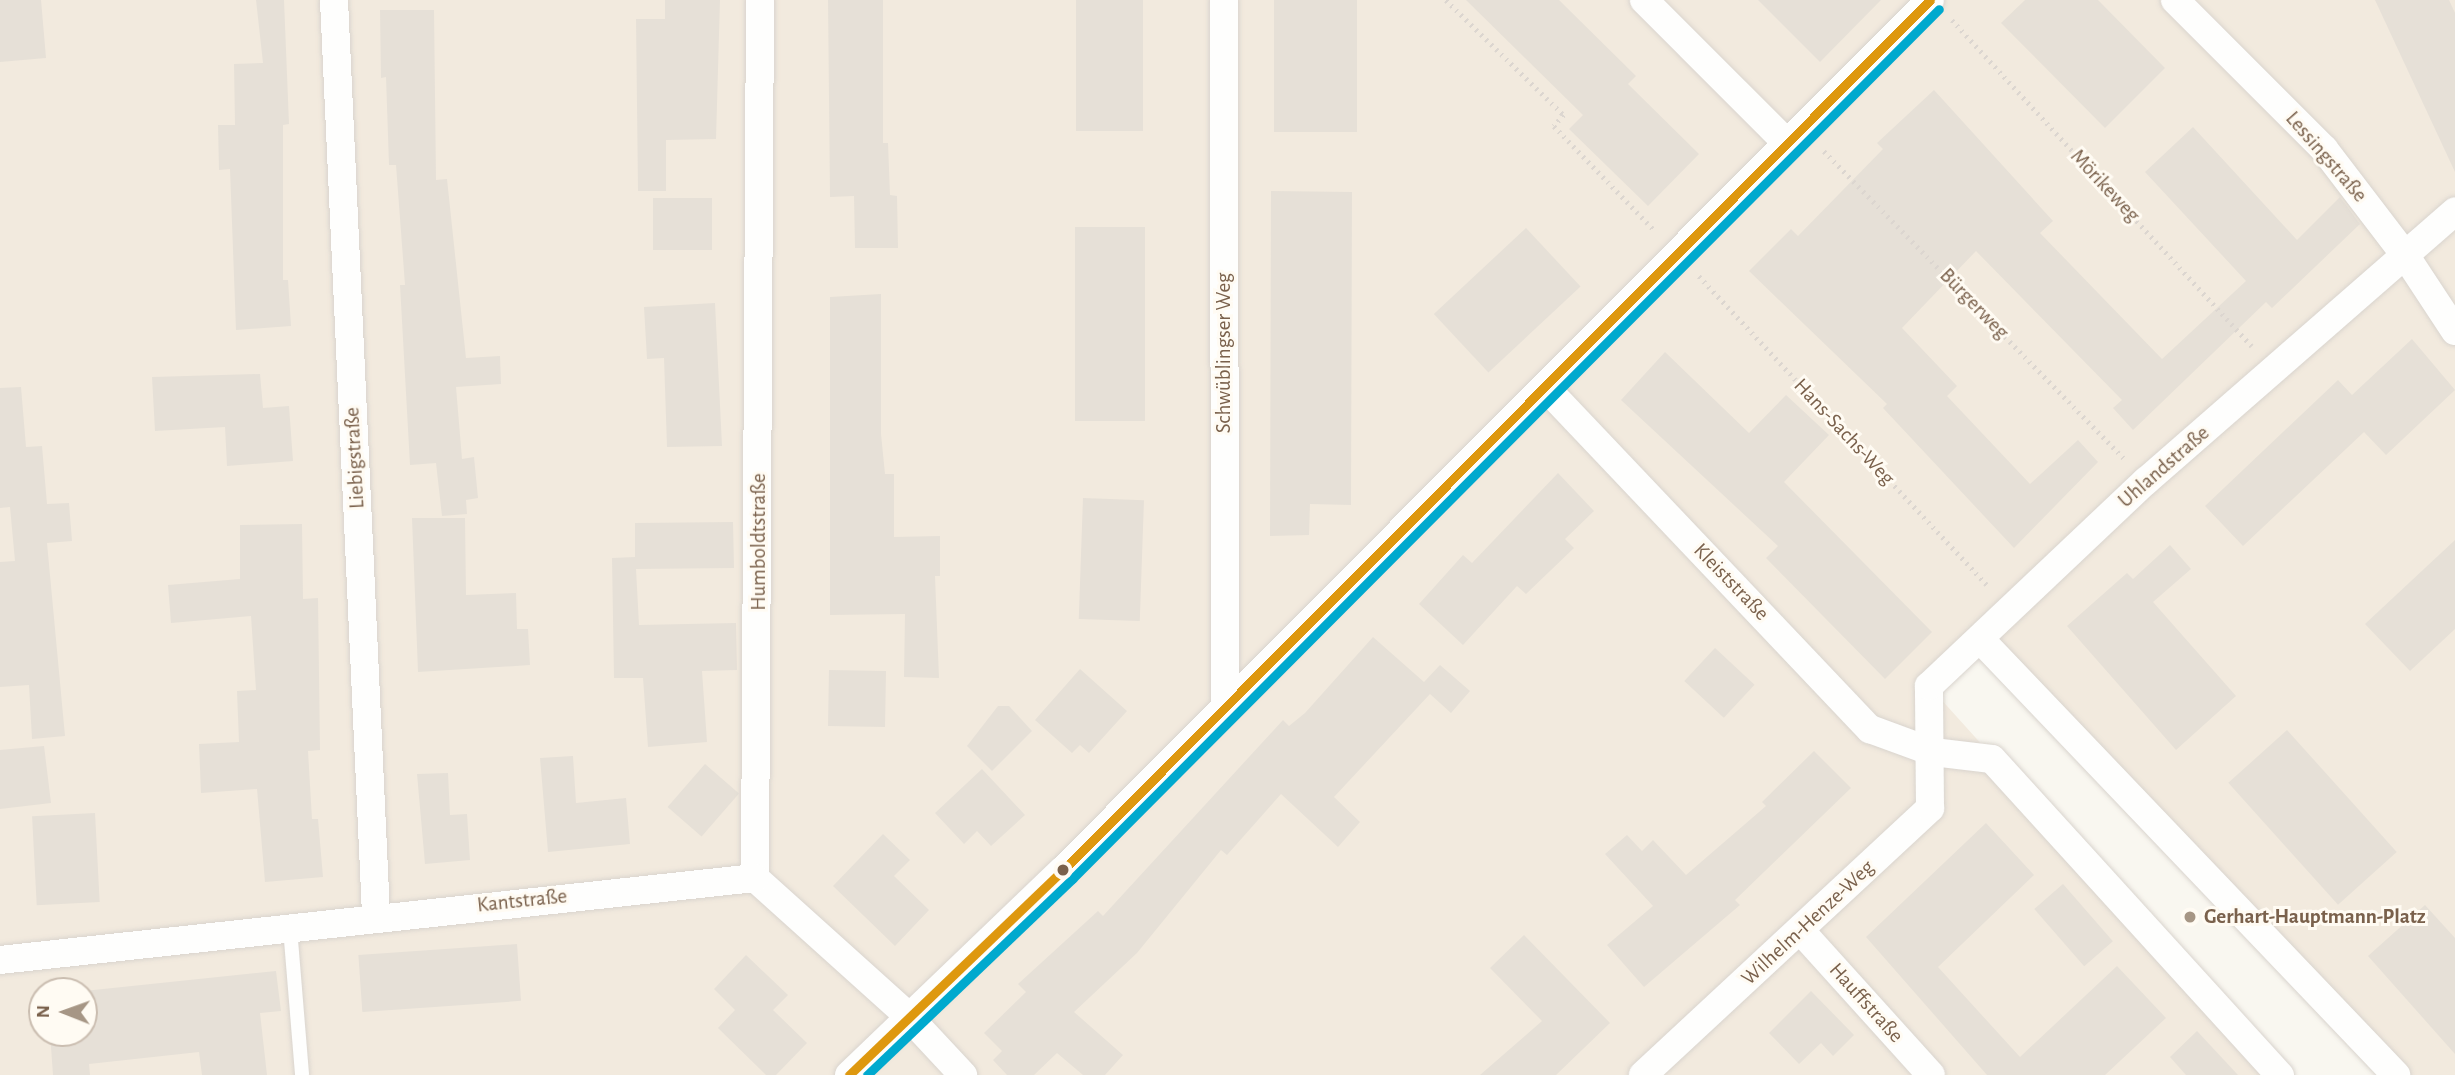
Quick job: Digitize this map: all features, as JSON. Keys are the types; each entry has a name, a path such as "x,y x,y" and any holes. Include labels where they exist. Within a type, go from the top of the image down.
{"street":[{"name":"Liebigstraße","path":"334,0 376,916"},
{"name":"Humboldtstraße","path":"755,878 760,0"},
{"name":"Schwüblingser Weg","path":"1224,0 1225,705"},
{"path":"1644,0 1795,135"},
{"name":"Lessingstraße","path":"2175,0 2324,149 2405,255 2455,331"},
{"path":"849,1075 1063,870 1795,135 1937,5"},
{"name":"Uhlandstraße","path":"1933,752 1929,685 2146,481 2276,372 2455,211"},
{"name":"Kleiststraße","path":"1545,387 1870,729 1933,752"},
{"path":"1980,639 2396,1075"},
{"path":"1933,752 1992,759 2280,1075"},
{"name":"Wilhelm-Henze-Weg","path":"1643,1075 1930,808 1933,752"},
{"name":"Kantstraße","path":"0,960 376,916 755,878"},
{"path":"755,878 908,1016 963,1075"},
{"name":"Hauffstraße","path":"1800,930 1931,1075"}],"lane":[{"path":"290,928 302,1075"}],"path":[{"name":"Hans-Sachs-Weg","path":"1446,0 1564,115 1554,125 2010,610"},
{"name":"Mörikeweg","path":"1937,5 2276,372"},
{"name":"Bürgerweg","path":"1795,135 2146,481"}],"shaded area":[{"path":"0,0 2455,0 2455,1075 2396,1075 1980,639 1929,686 2280,1075 0,1075"}],"building":[{"path":"0,0 41,0 46,58 0,62"},
{"path":"256,0 284,0 289,124 283,125 283,280 288,280 291,326 236,330 230,169 219,170 218,125 235,125 234,64 263,63"},
{"path":"665,0 720,0 716,139 666,140 666,191 638,191 636,19 665,19"},
{"path":"828,0 883,0 883,143 888,143 890,195 897,196 898,248 855,248 854,196 830,197"},
{"path":"1076,0 1143,0 1143,131 1076,131"},
{"path":"1274,0 1357,0 1357,132 1274,132"},
{"path":"1466,0 1559,0 1636,76 1628,84 1699,154 1648,206 1569,129 1583,115"},
{"path":"1758,0 1881,0 1820,62"},
{"path":"2025,0 2098,0 2165,68 2105,128 2001,23"},
{"path":"2375,0 2449,0 2455,13 2455,172"},
{"path":"380,10 434,10 436,180 447,179 466,358 500,356 501,384 456,387 462,459 474,457 478,498 466,500 467,514 442,516 436,463 410,465 400,285 405,285 396,165 389,165 386,77 381,78"},
{"path":"1934,90 2053,221 2040,233 2162,359 2246,281 2145,172 2193,127 2297,240 2340,197 2360,224 2272,308 2266,302 2133,430 2113,408 2122,400 1976,251 1902,328 1957,386 1947,396 2030,484 2078,440 2098,462 2014,548 1883,408 1887,404 1749,271 1791,229 1798,236 1883,149 1877,143"},
{"path":"1271,191 1352,192 1351,505 1310,504 1309,535 1270,536"},
{"path":"653,198 712,198 712,250 653,250"},
{"path":"1075,227 1145,227 1145,421 1075,421"},
{"path":"1526,228 1581,287 1488,372 1434,314"},
{"path":"881,294 881,434 885,474 894,474 894,537 940,536 940,576 935,576 939,678 904,677 905,614 830,615 830,297"},
{"path":"715,303 722,446 667,447 664,358 647,359 644,307"},
{"path":"2412,339 2455,390 2386,455 2364,432 2243,546 2205,506 2338,380 2352,395"},
{"path":"1665,352 1749,433 1786,395 1829,435 1784,482 1932,632 1885,679 1766,558 1778,546 1621,400"},
{"path":"260,374 263,408 289,406 293,461 227,466 225,427 155,431 152,377"},
{"path":"21,387 26,447 42,446 47,504 69,503 72,541 47,543 65,736 32,739 29,685 0,687 0,562 15,561 10,507 0,508 0,388"},
{"path":"1558,473 1594,511 1565,539 1574,548 1526,594 1517,586 1463,645 1419,604 1463,555 1472,563"},
{"path":"1083,498 1144,500 1140,621 1079,619"},
{"path":"412,518 465,518 466,595 516,593 517,629 528,629 530,665 418,672"},
{"path":"733,522 734,568 636,569 639,625 736,623 737,670 702,671 707,742 648,747 643,678 614,678 612,558 635,557 635,523"},
{"path":"302,524 303,599 318,598 320,750 308,751 312,819 318,819 323,877 265,882 257,789 201,793 199,744 239,742 237,691 256,690 251,616 171,623 168,585 240,579 240,525"},
{"path":"2455,540 2455,629 2410,671 2365,624"},
{"path":"2170,545 2191,569 2153,602 2236,696 2176,750 2067,626 2127,573 2133,579"},
{"path":"1373,637 1424,682 1440,665 1470,691 1451,713 1430,694 1334,797 1360,822 1338,847 1281,794 1227,855 1221,850 1137,953 1074,1012 1123,1055 1105,1075 1083,1075 1057,1053 1034,1075 1007,1075 993,1060 1002,1051 984,1033 1026,992 1018,984 1098,911 1103,916 1283,720 1289,726 1305,713"},
{"path":"1715,648 1754,685 1724,718 1684,681"},
{"path":"1080,669 1127,711 1089,753 1080,745 1072,753 1035,720"},
{"path":"829,670 886,671 885,727 828,726"},
{"path":"998,706 1009,706 1032,731 992,771 967,746"},
{"path":"2287,730 2397,852 2338,905 2228,783"},
{"path":"44,746 51,803 0,809 0,750"},
{"path":"1814,751 1851,788 1735,900 1740,905 1644,987 1607,945 1653,906 1605,854 1627,835 1642,851 1653,840 1686,875 1766,806 1762,802"},
{"path":"573,756 576,803 626,798 630,844 548,852 540,758"},
{"path":"705,764 739,794 702,837 668,807"},
{"path":"982,769 1025,815 991,846 977,831 964,844 935,813"},
{"path":"448,773 450,815 467,814 470,860 425,864 417,774"},
{"path":"95,813 100,902 37,905 32,816"},
{"path":"1986,823 2034,875 1938,967 2020,1057 2117,966 2166,1018 2105,1075 1987,1075 1866,937"},
{"path":"883,834 910,860 894,876 929,910 895,946 833,886"},
{"path":"2063,884 2113,941 2084,966 2034,909"},
{"path":"2425,905 2455,938 2455,1054 2368,956"},
{"path":"1524,935 1610,1023 1556,1075 1480,1075 1542,1021 1490,968"},
{"path":"517,944 521,1001 362,1012 358,955"},
{"path":"746,955 788,995 773,1010 807,1043 776,1075 766,1075 718,1028 735,1010 714,989"},
{"path":"276,971 281,1011 260,1013 267,1075 202,1075 199,1052 89,1064 90,1075 53,1075 51,1047 98,1047 98,990"},
{"path":"1811,991 1854,1035 1833,1056 1821,1043 1799,1064 1769,1033"},
{"path":"2197,1031 2238,1075 2186,1075 2170,1057"}],"transit line":[{"path":"849,1075 1063,870 1930,0"},
{"path":"867,1075 1072,879 1939,9"}],"place":[{"name":"Gerhart-Hauptmann-Platz","path":"2190,917"}]}
